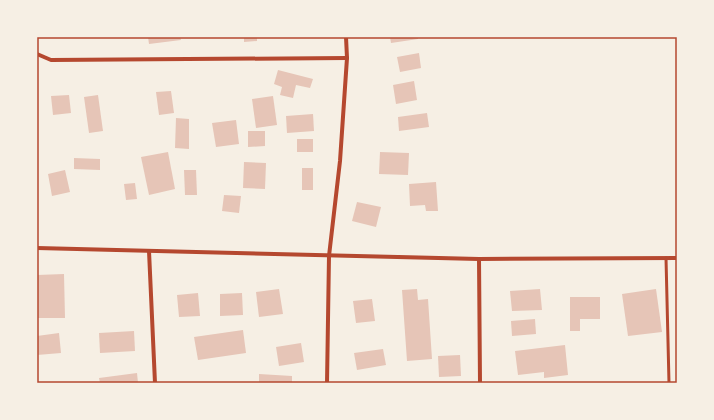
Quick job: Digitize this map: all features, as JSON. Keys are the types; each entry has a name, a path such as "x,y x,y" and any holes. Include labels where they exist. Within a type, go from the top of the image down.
{"street":[{"path":"327,383 329,256 340,161 347,58 346,37"},
{"path":"37,54 51,60 347,58"},
{"path":"37,248 479,259 677,258"},
{"path":"150,251 155,383"},
{"path":"479,259 480,383"}],"lane":[{"path":"666,258 669,383"}],"building":[{"path":"148,37 180,37 181,40 149,44"},
{"path":"244,37 257,37 257,41 244,42"},
{"path":"390,37 418,37 418,39 391,43"},
{"path":"419,53 421,68 400,72 397,57"},
{"path":"278,70 313,79 310,88 296,85 293,98 280,95 282,87 274,84"},
{"path":"414,81 417,100 396,104 393,85"},
{"path":"171,91 174,113 159,115 156,92"},
{"path":"69,95 71,113 53,115 51,96"},
{"path":"98,95 103,131 89,133 84,97"},
{"path":"273,96 277,125 256,128 252,99"},
{"path":"427,113 429,127 399,131 398,117"},
{"path":"313,114 314,131 287,133 286,116"},
{"path":"176,118 189,119 189,149 175,148"},
{"path":"236,120 239,144 216,147 212,123"},
{"path":"248,131 265,131 265,146 248,147"},
{"path":"297,139 313,139 313,152 297,152"},
{"path":"168,152 175,189 149,195 141,157"},
{"path":"380,152 409,153 408,175 379,174"},
{"path":"74,158 100,159 100,170 74,169"},
{"path":"244,162 266,163 265,189 243,188"},
{"path":"302,168 313,168 313,190 302,190"},
{"path":"65,170 70,192 52,196 48,174"},
{"path":"184,170 196,170 197,195 185,195"},
{"path":"436,182 438,211 426,211 425,205 410,206 409,184"},
{"path":"135,183 137,199 126,200 124,184"},
{"path":"224,195 241,196 239,213 222,211"},
{"path":"357,202 381,207 376,227 352,221"},
{"path":"64,274 65,318 37,318 37,275"},
{"path":"279,289 283,314 259,317 256,292"},
{"path":"417,289 418,300 428,299 432,359 407,361 402,290"},
{"path":"540,289 542,310 512,311 510,291"},
{"path":"656,289 662,332 628,336 622,294"},
{"path":"198,293 200,316 179,317 177,295"},
{"path":"242,293 243,315 220,316 220,294"},
{"path":"570,297 600,297 600,319 580,319 580,331 570,331"},
{"path":"372,299 375,321 356,323 353,301"},
{"path":"535,319 536,334 512,336 511,321"},
{"path":"243,330 246,353 198,360 194,337"},
{"path":"134,331 135,351 100,353 99,333"},
{"path":"59,333 61,353 37,355 37,336"},
{"path":"301,343 304,362 279,366 276,347"},
{"path":"565,345 568,375 544,378 544,372 518,375 515,351"},
{"path":"383,349 386,365 357,370 354,353"},
{"path":"460,355 461,376 439,377 438,356"},
{"path":"137,373 138,383 100,383 99,378"},
{"path":"259,374 292,376 292,383 259,383"}]}
